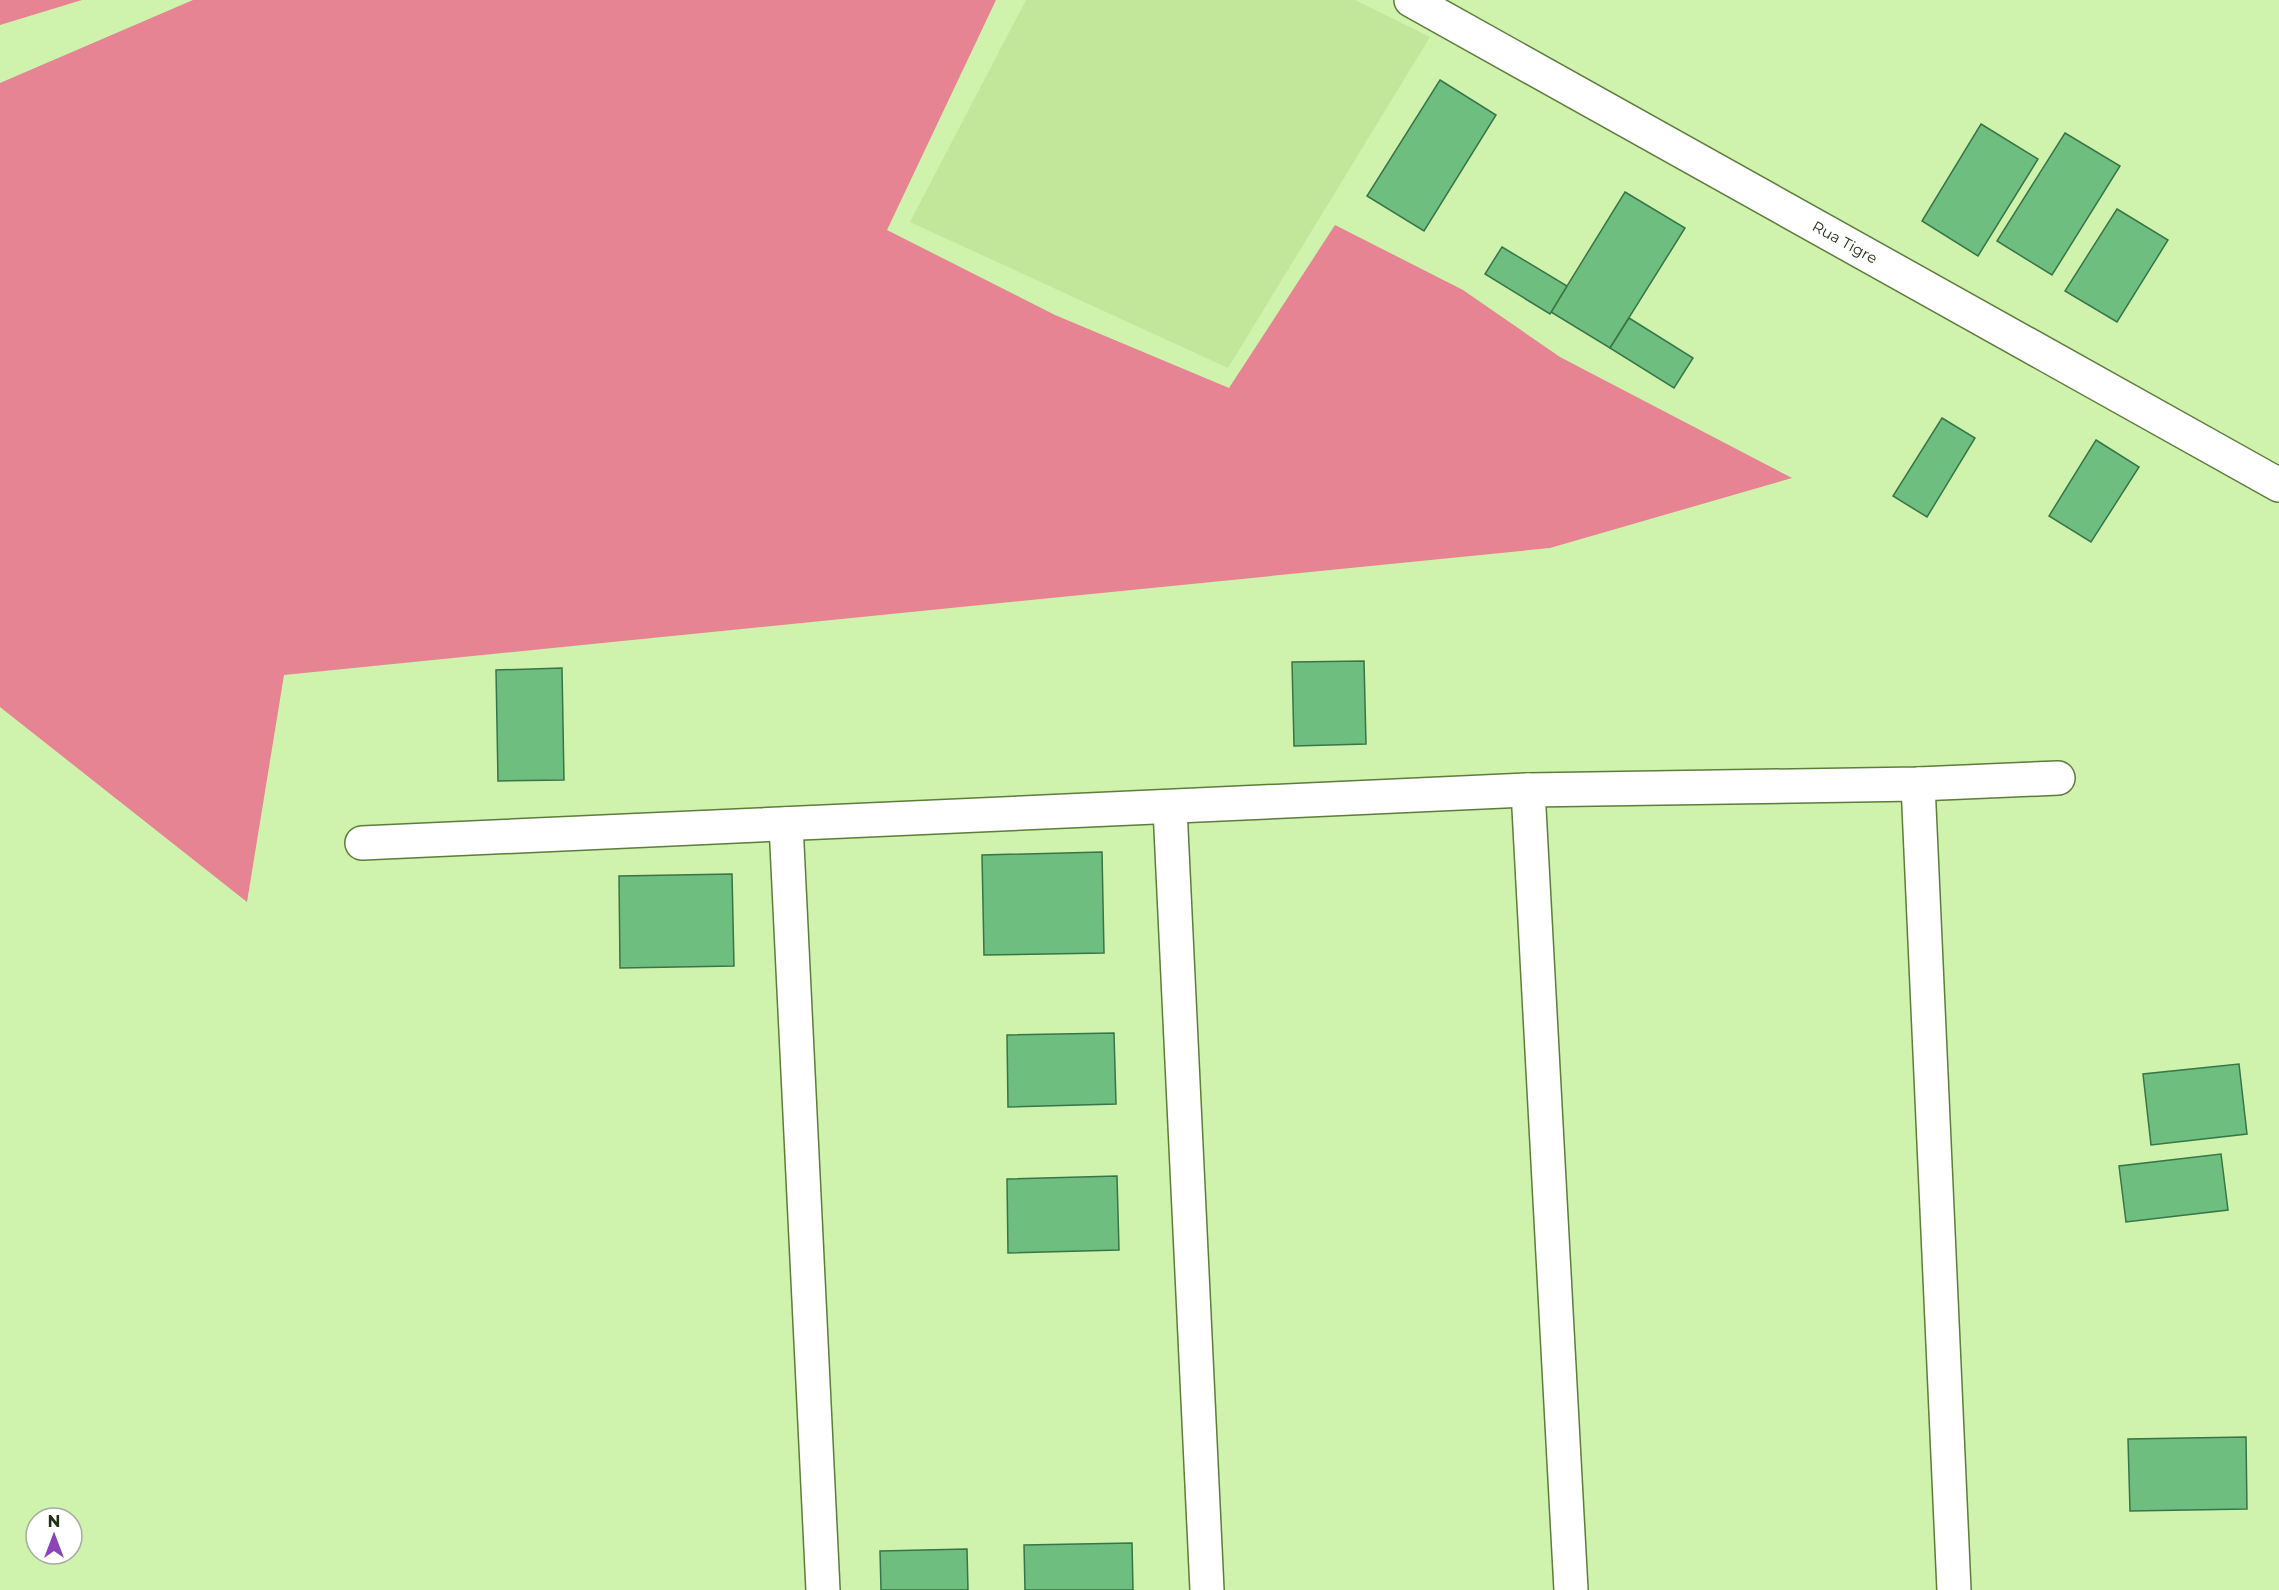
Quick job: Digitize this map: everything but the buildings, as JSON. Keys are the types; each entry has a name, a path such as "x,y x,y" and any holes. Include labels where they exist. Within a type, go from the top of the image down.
{"street":[{"name":"Rua Tigre","path":"1428,5 2279,486"},
{"path":"362,843 1528,790 1918,784 2058,778"},
{"path":"1918,784 1954,1590"},
{"path":"1528,790 1571,1590"},
{"path":"1170,808 1207,1590"},
{"path":"786,824 824,1590"}],"shaded area":[{"path":"0,0 82,0 0,25"},
{"path":"193,0 996,0 887,230 1055,315 1229,388 1335,225 1463,290 1560,357 1792,478 1550,548 284,675 247,902 0,707 0,83"},
{"path":"1026,0 1355,0 1430,37 1228,368 910,222"}]}
